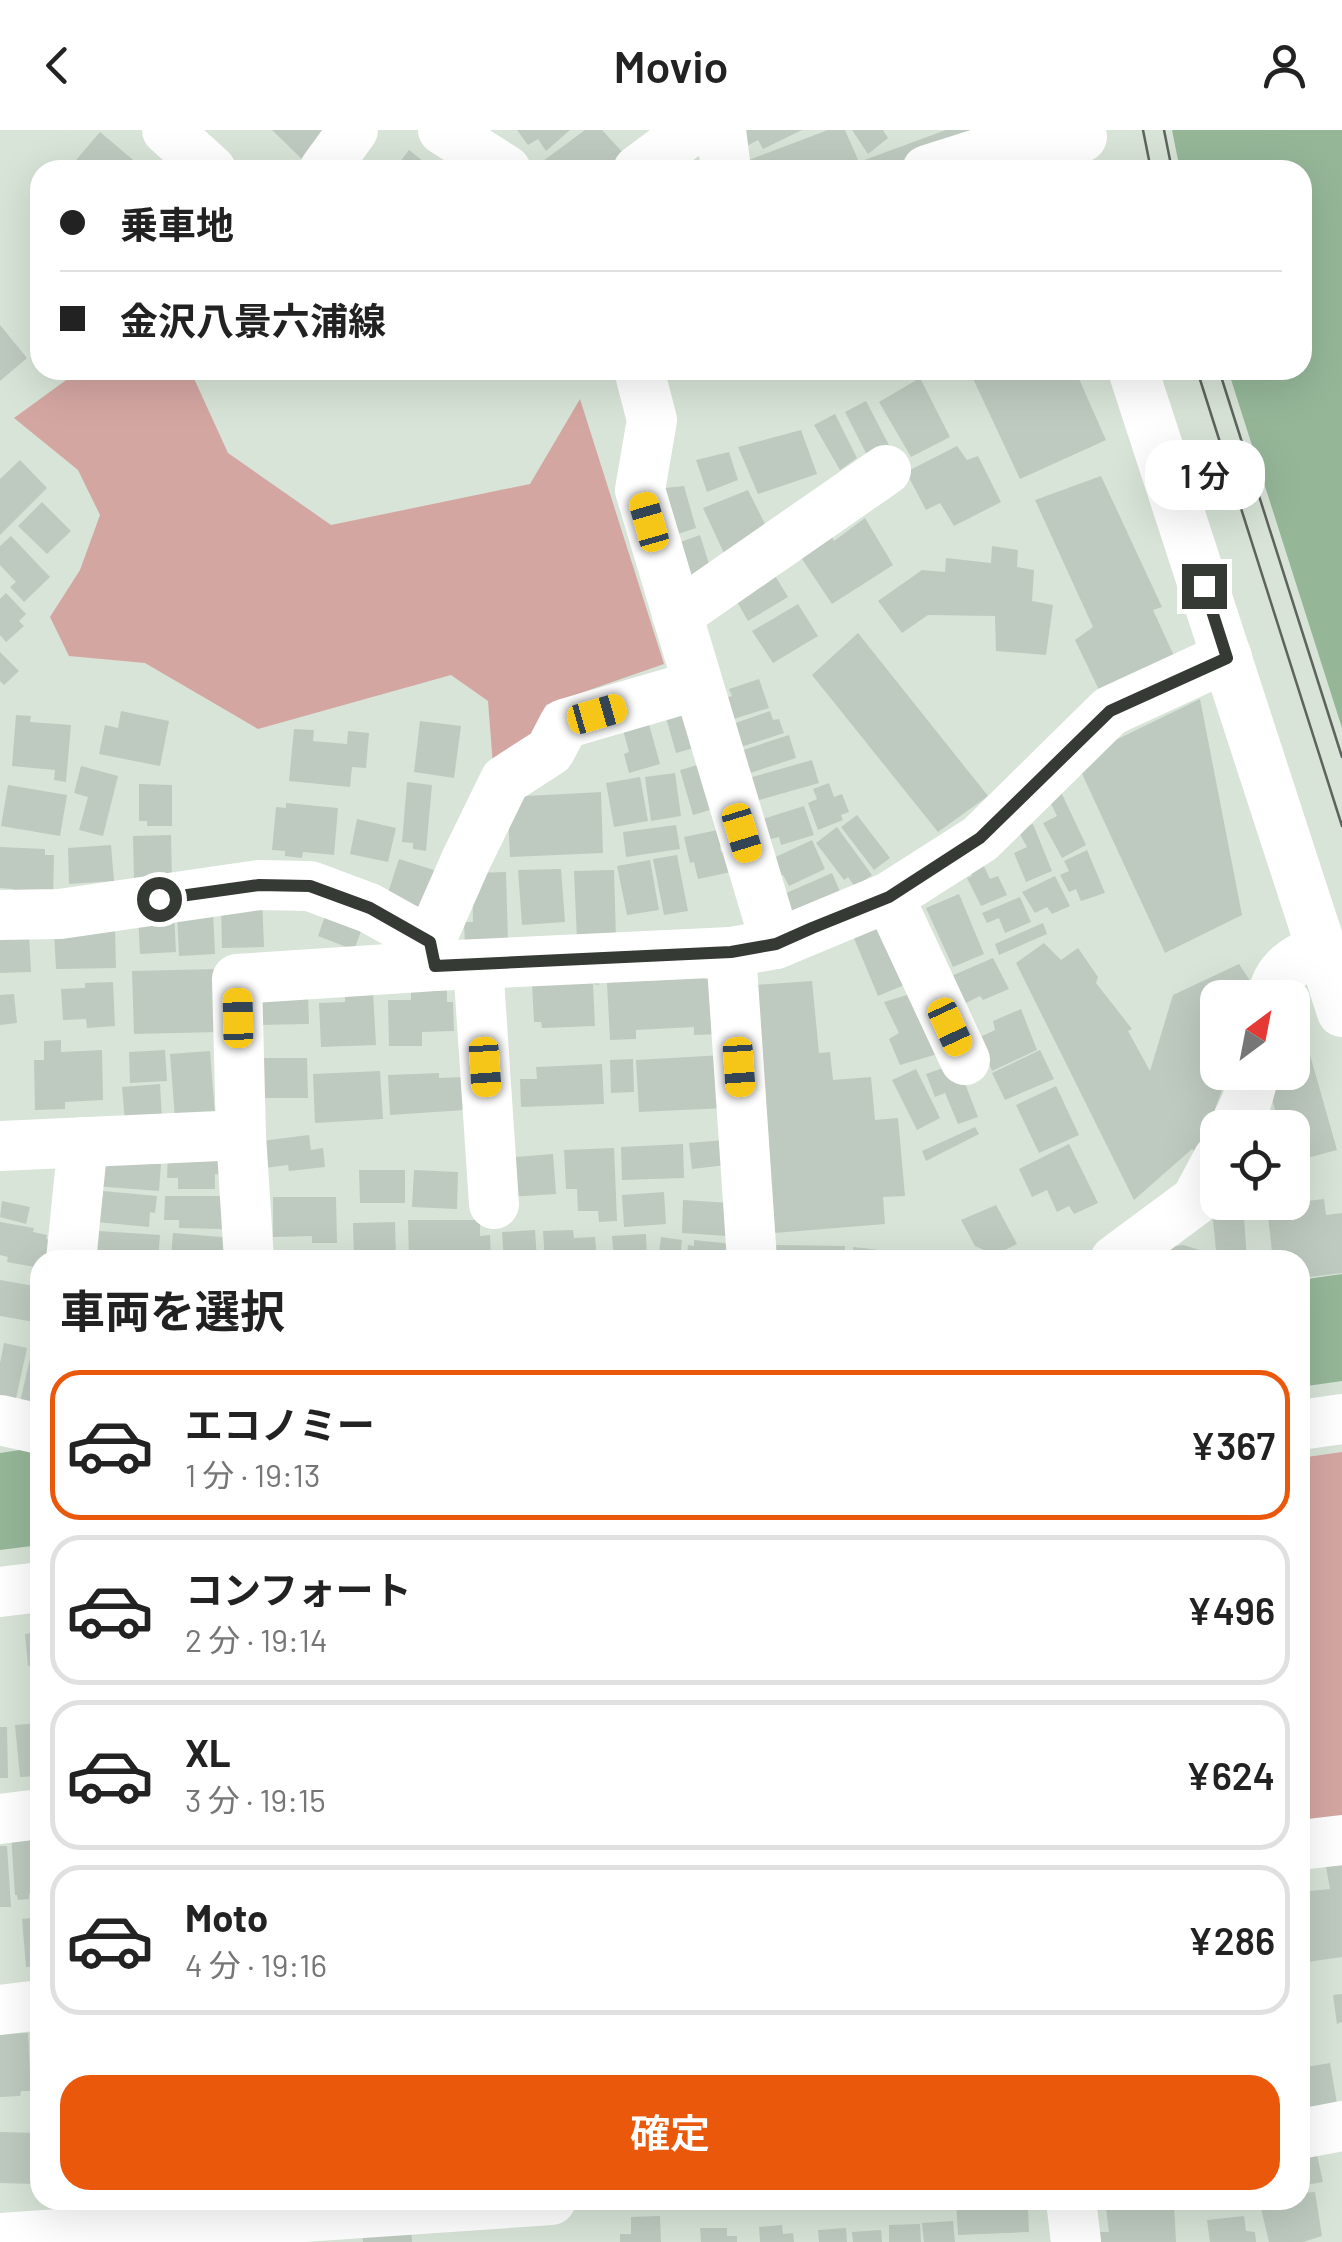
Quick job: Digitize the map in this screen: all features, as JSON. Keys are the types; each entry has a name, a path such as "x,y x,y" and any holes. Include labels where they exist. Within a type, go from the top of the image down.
{"street":[{"path":"167,130 200,160"},
{"path":"331,160 353,130"},
{"path":"444,130 490,160"},
{"path":"652,160 692,130"},
{"path":"721,130 725,160"},
{"path":"954,160 1018,136 1083,146"},
{"path":"642,380 652,420 640,490 698,685 754,948 752,1250"},
{"path":"1137,380 1342,1012"},
{"path":"677,615 886,470"},
{"path":"247,1250 237,979 448,957 754,948 889,897 980,838 1110,711 1227,658"},
{"path":"494,1204 448,957 466,860 505,780 550,750 564,724 698,685"},
{"path":"0,914 60,914 259,885 310,886 370,908 448,957"},
{"path":"889,897 964,1060"},
{"path":"1277,980 1292,962 1322,948"},
{"path":"0,1146 241,1135"},
{"path":"72,1250 83,1142"},
{"path":"1129,1250 1196,1200 1200,1193"},
{"path":"1310,1423 1342,1419"},
{"path":"0,1420 30,1426"},
{"path":"0,1592 30,1588"},
{"path":"0,1819 30,1815"},
{"path":"1310,1844 1342,1840"},
{"path":"0,2010 30,2006"},
{"path":"1310,2132 1342,2126"},
{"path":"0,2238 430,2210"},
{"path":"1072,2210 1076,2242"}],"shaded area":[{"path":"1172,130 1342,130 1342,728 1231,380 1312,380 1312,160 1178,160"},
{"path":"66,380 195,380 228,453 331,525 530,484 580,399 664,664 546,705 529,742 493,765 488,701 451,675 258,729 145,663 69,656 50,617 80,570 100,515 78,470 14,418"},
{"path":"1342,1274 1342,1381 1310,1386 1310,1279"},
{"path":"30,1448 30,1546 0,1550 0,1453"},
{"path":"1342,1452 1342,1824 1310,1828 1310,1457"}],"building":[{"path":"272,130 339,130 311,160 303,160"},
{"path":"517,130 570,130 546,151 538,139 528,145"},
{"path":"585,130 602,130 626,156 621,160 544,160"},
{"path":"734,130 802,130 763,149 758,140 743,148"},
{"path":"828,130 845,130 858,160 749,160"},
{"path":"852,130 883,130 888,138 868,154"},
{"path":"946,130 972,130 921,160 864,160"},
{"path":"100,132 133,160 76,160"},
{"path":"409,150 422,160 402,160"},
{"path":"0,325 27,358 0,381"},
{"path":"921,380 950,437 911,457 879,402"},
{"path":"974,380 1079,380 1106,440 1020,479"},
{"path":"866,401 891,449 868,457 845,412"},
{"path":"835,414 857,458 840,470 814,425"},
{"path":"801,430 817,474 758,494 738,447"},
{"path":"957,446 967,460 978,456 1001,502 954,526 940,503 926,510 906,472"},
{"path":"729,452 738,480 707,492 696,460"},
{"path":"20,460 47,488 0,535 0,479"},
{"path":"1101,476 1162,607 1153,610 1175,658 1101,694 1075,640 1093,627 1035,500"},
{"path":"684,486 696,528 672,536 655,489"},
{"path":"748,490 772,538 729,564 703,508"},
{"path":"42,502 71,531 47,554 18,526"},
{"path":"865,518 893,565 832,604 800,556 830,533 834,541"},
{"path":"700,535 713,577 686,582 675,544"},
{"path":"11,536 50,577 24,602 10,587 16,582 0,565 0,546"},
{"path":"992,546 1018,550 1017,567 1034,570 1032,601 1053,605 1046,655 996,651 995,616 928,615 902,633 878,601 922,570 945,572 946,558 991,563"},
{"path":"771,569 788,597 748,621 732,593"},
{"path":"6,593 26,614 19,621 24,626 6,642 0,635 0,599"},
{"path":"798,604 818,636 773,663 752,631"},
{"path":"858,633 988,796 938,832 812,675"},
{"path":"0,652 19,671 4,685 0,681"},
{"path":"759,679 769,708 724,722 717,700 732,696 729,689"},
{"path":"1200,699 1242,915 1165,953 1078,765 1091,752"},
{"path":"688,700 701,746 676,753 663,707"},
{"path":"121,711 169,721 160,766 99,754 105,725 118,728"},
{"path":"770,711 773,720 779,719 784,733 738,748 730,725"},
{"path":"16,715 31,716 30,722 71,725 66,782 54,780 55,770 12,766"},
{"path":"647,717 660,764 629,773 624,754 629,752 622,726"},
{"path":"420,721 461,726 454,778 414,772"},
{"path":"294,729 314,730 313,741 347,744 348,731 369,733 366,768 352,767 350,787 289,781"},
{"path":"789,735 796,758 744,775 737,752"},
{"path":"812,760 819,783 756,801 749,778"},
{"path":"712,761 717,808 693,815 680,770"},
{"path":"81,766 118,776 103,836 79,830 88,797 74,793"},
{"path":"675,773 681,816 651,821 645,777"},
{"path":"640,777 648,821 614,827 606,783"},
{"path":"407,782 432,785 426,851 402,842"},
{"path":"829,783 834,797 842,794 849,812 841,815 843,820 818,830 808,803 817,799 813,789"},
{"path":"139,784 172,785 172,826 147,826 147,821 139,821"},
{"path":"8,785 67,795 60,836 1,826"},
{"path":"601,792 603,853 510,857 507,797"},
{"path":"1061,792 1086,845 1062,858 1043,823 1057,816 1047,796"},
{"path":"286,803 338,808 334,855 303,852 302,858 272,850 276,807 286,808"},
{"path":"804,806 814,835 781,845 779,837 763,841 756,821"},
{"path":"857,815 890,858 874,870 841,827"},
{"path":"357,819 396,828 388,862 350,854"},
{"path":"1033,824 1052,871 1026,882 1014,853 1027,847 1017,829"},
{"path":"676,825 680,849 626,857 623,832"},
{"path":"837,827 872,875 855,887 848,877 844,880 816,843"},
{"path":"727,828 731,845 720,847 721,852 731,850 736,871 698,879 684,837"},
{"path":"171,835 172,881 134,882 133,836"},
{"path":"812,840 825,869 789,886 783,875 775,879 767,861"},
{"path":"111,845 114,881 69,884 68,848"},
{"path":"0,847 45,849 45,855 54,855 53,898 14,896 13,889 0,888"},
{"path":"1087,850 1105,893 1081,901 1076,889 1069,892 1060,875 1069,871 1064,861"},
{"path":"677,855 688,911 664,915 653,859"},
{"path":"399,859 443,873 431,911 387,896"},
{"path":"650,860 659,910 627,915 617,866"},
{"path":"982,862 990,879 998,876 1007,895 981,906 967,878 972,876 968,868"},
{"path":"561,869 565,922 522,925 518,870"},
{"path":"614,870 616,939 577,940 574,871"},
{"path":"506,872 508,942 465,943 464,922 473,922 472,873"},
{"path":"832,873 841,894 793,915 784,894"},
{"path":"1055,876 1070,906 1052,914 1047,907 1035,913 1022,892"},
{"path":"959,894 984,954 953,967 926,908"},
{"path":"262,897 264,947 222,948 221,905"},
{"path":"1020,897 1031,922 1005,933 999,918 987,923 982,913"},
{"path":"213,912 215,954 179,956 177,914"},
{"path":"174,913 176,952 140,954 138,914"},
{"path":"325,916 366,918 354,950 318,936"},
{"path":"1043,923 1047,934 999,955 995,944"},
{"path":"885,924 909,983 878,996 851,931"},
{"path":"115,930 116,968 56,969 54,931"},
{"path":"29,933 31,972 0,973 0,935"},
{"path":"1044,943 1061,960 1078,948 1098,977 1096,983 1132,1029 1128,1031 1150,1071 1173,995 1200,982 1200,1090 1222,1090 1215,1110 1200,1110 1199,1155 1192,1149 1134,1200 1016,963"},
{"path":"993,958 1009,989 962,1005 949,977"},
{"path":"1239,964 1249,980 1205,980"},
{"path":"217,969 219,1032 134,1034 132,971"},
{"path":"598,973 599,985 593,984 595,1026 542,1028 541,1022 534,1022 532,984"},
{"path":"705,973 705,979 718,979 720,1034 694,1035 694,1027 636,1030 636,1039 610,1040 607,983 642,975 643,981 684,979 683,974"},
{"path":"812,981 819,1053 830,1052 833,1080 871,1077 875,1120 898,1118 905,1196 883,1197 885,1224 775,1233 754,985"},
{"path":"113,982 115,1026 87,1028 86,1019 63,1020 61,989"},
{"path":"447,990 447,1002 453,1002 454,1031 422,1032 422,1046 389,1046 388,1000 411,1000 411,991"},
{"path":"373,992 376,1045 321,1047 319,1003 345,1002 345,993"},
{"path":"917,992 941,1053 900,1065 889,1039 899,1033 884,1002"},
{"path":"14,994 17,1023 0,1025 0,995"},
{"path":"308,994 309,1024 257,1025 256,996"},
{"path":"1021,1009 1037,1050 992,1071 978,1038 995,1030 993,1021"},
{"path":"61,1040 61,1052 102,1050 103,1100 65,1102 65,1109 35,1110 34,1060 44,1060 44,1041"},
{"path":"165,1050 167,1081 130,1083 129,1052"},
{"path":"1040,1050 1054,1079 1005,1100 992,1073"},
{"path":"210,1051 215,1114 175,1118 170,1054"},
{"path":"723,1055 726,1108 639,1112 636,1060"},
{"path":"1310,1055 1337,1150 1310,1157 1310,1110 1275,1110 1270,1091 1310,1090"},
{"path":"258,1058 307,1058 308,1098 258,1098"},
{"path":"633,1059 634,1092 611,1093 610,1060"},
{"path":"602,1064 604,1104 521,1107 520,1079 537,1079 536,1067"},
{"path":"949,1066 955,1082 964,1081 978,1117 958,1124 945,1093 935,1097 926,1074"},
{"path":"916,1069 940,1118 917,1130 892,1080"},
{"path":"380,1071 383,1119 315,1123 313,1074"},
{"path":"439,1073 439,1078 463,1077 465,1110 390,1115 388,1075"},
{"path":"160,1084 162,1120 125,1122 122,1087"},
{"path":"1056,1086 1079,1135 1039,1153 1016,1105"},
{"path":"975,1127 979,1134 926,1161 922,1151"},
{"path":"309,1135 311,1150 323,1148 325,1167 289,1171 288,1165 264,1168 261,1141"},
{"path":"725,1140 727,1165 692,1169 689,1143"},
{"path":"683,1144 684,1178 622,1180 621,1147"},
{"path":"1069,1144 1098,1203 1074,1214 1069,1206 1057,1212 1047,1190 1032,1197 1019,1169"},
{"path":"614,1148 617,1221 599,1222 598,1211 578,1211 577,1189 566,1189 564,1150"},
{"path":"168,1152 225,1153 224,1175 215,1174 215,1189 178,1189 178,1178 167,1178"},
{"path":"553,1154 556,1194 508,1197 515,1157"},
{"path":"96,1163 161,1164 159,1191 94,1186"},
{"path":"359,1170 405,1170 405,1203 360,1203"},
{"path":"414,1170 458,1172 457,1209 412,1207"},
{"path":"103,1191 157,1196 149,1227 97,1222 96,1196 103,1197"},
{"path":"664,1192 666,1224 624,1227 622,1195"},
{"path":"165,1196 223,1196 223,1229 179,1228 179,1220 164,1220"},
{"path":"273,1197 336,1197 337,1243 312,1243 312,1236 273,1237"},
{"path":"1324,1199 1326,1215 1342,1213 1342,1273 1310,1277 1310,1250 1272,1250 1268,1220 1310,1220 1310,1201"},
{"path":"683,1200 730,1203 728,1236 682,1233"},
{"path":"2,1201 30,1207 26,1224 0,1217"},
{"path":"996,1205 1017,1244 1005,1250 984,1250 975,1246 961,1220"},
{"path":"408,1220 480,1220 480,1236 490,1235 491,1250 409,1250"},
{"path":"1213,1220 1244,1220 1246,1250 1216,1250"},
{"path":"0,1222 34,1228 33,1232 55,1241 54,1250 30,1250 30,1266 7,1262 8,1257 0,1255"},
{"path":"395,1222 396,1250 354,1250 353,1223"},
{"path":"535,1230 536,1250 503,1250 502,1232"},
{"path":"573,1230 574,1238 595,1237 596,1250 544,1250 543,1231"},
{"path":"99,1231 160,1235 159,1250 98,1250"},
{"path":"173,1233 232,1238 231,1250 172,1250"},
{"path":"646,1234 647,1250 613,1250 612,1236"},
{"path":"661,1237 682,1240 681,1250 659,1250"},
{"path":"694,1240 732,1244 731,1250 688,1250 688,1245 694,1246"},
{"path":"776,1245 845,1246 845,1250 776,1250"},
{"path":"1183,1245 1200,1250 1163,1250"},
{"path":"0,1280 30,1285 30,1321 0,1316"},
{"path":"4,1343 27,1348 15,1403 0,1400"},
{"path":"30,1358 30,1404 20,1402"},
{"path":"30,1633 30,1666 28,1666 25,1634"},
{"path":"30,1724 30,1776 20,1777 15,1725"},
{"path":"0,1727 7,1727 8,1778 0,1778"},
{"path":"30,1833 29,1899 18,1900 15,1895 11,1834"},
{"path":"0,1846 7,1846 11,1907 0,1907"},
{"path":"1342,1860 1342,1957 1310,1962 1310,1891 1330,1889 1325,1861"},
{"path":"30,1918 30,1967 26,1967 22,1919"},
{"path":"1342,1994 1342,2022 1337,2024 1333,1995"},
{"path":"28,2033 30,2091 21,2091 20,2096 0,2097 0,2034"},
{"path":"1330,2063 1337,2104 1310,2110 1310,2066"},
{"path":"0,2132 30,2133 30,2184 0,2183"},
{"path":"1315,2146 1323,2182 1310,2184 1310,2147"},
{"path":"1310,2192 1315,2192 1322,2236 1303,2242 1269,2242 1261,2210 1310,2210"},
{"path":"957,2210 1028,2210 1029,2232 958,2235"},
{"path":"1106,2210 1174,2210 1176,2242 1101,2242 1100,2232 1109,2232"},
{"path":"660,2216 661,2242 620,2242 620,2234 631,2234 631,2217"},
{"path":"1244,2216 1246,2231 1255,2232 1256,2242 1210,2242 1207,2220"},
{"path":"953,2221 955,2242 924,2242 922,2223"},
{"path":"920,2224 921,2242 889,2242 889,2225"},
{"path":"411,2225 412,2242 363,2242 362,2227"},
{"path":"782,2225 783,2234 793,2233 794,2242 760,2242 759,2227"},
{"path":"700,2228 727,2228 727,2236 737,2236 737,2242 701,2242"},
{"path":"846,2228 847,2242 819,2242 818,2230"},
{"path":"881,2230 882,2242 853,2242 852,2232"}],"tram line":[{"path":"1143,130 1149,160"},
{"path":"1164,130 1170,160"},
{"path":"1200,380 1342,826"},
{"path":"1222,380 1342,757"}],"route":[{"path":"159,899 259,885 310,886 370,908 430,942 435,966 731,952 776,944 889,897 980,838 1110,711 1227,658 1204,586"}]}
